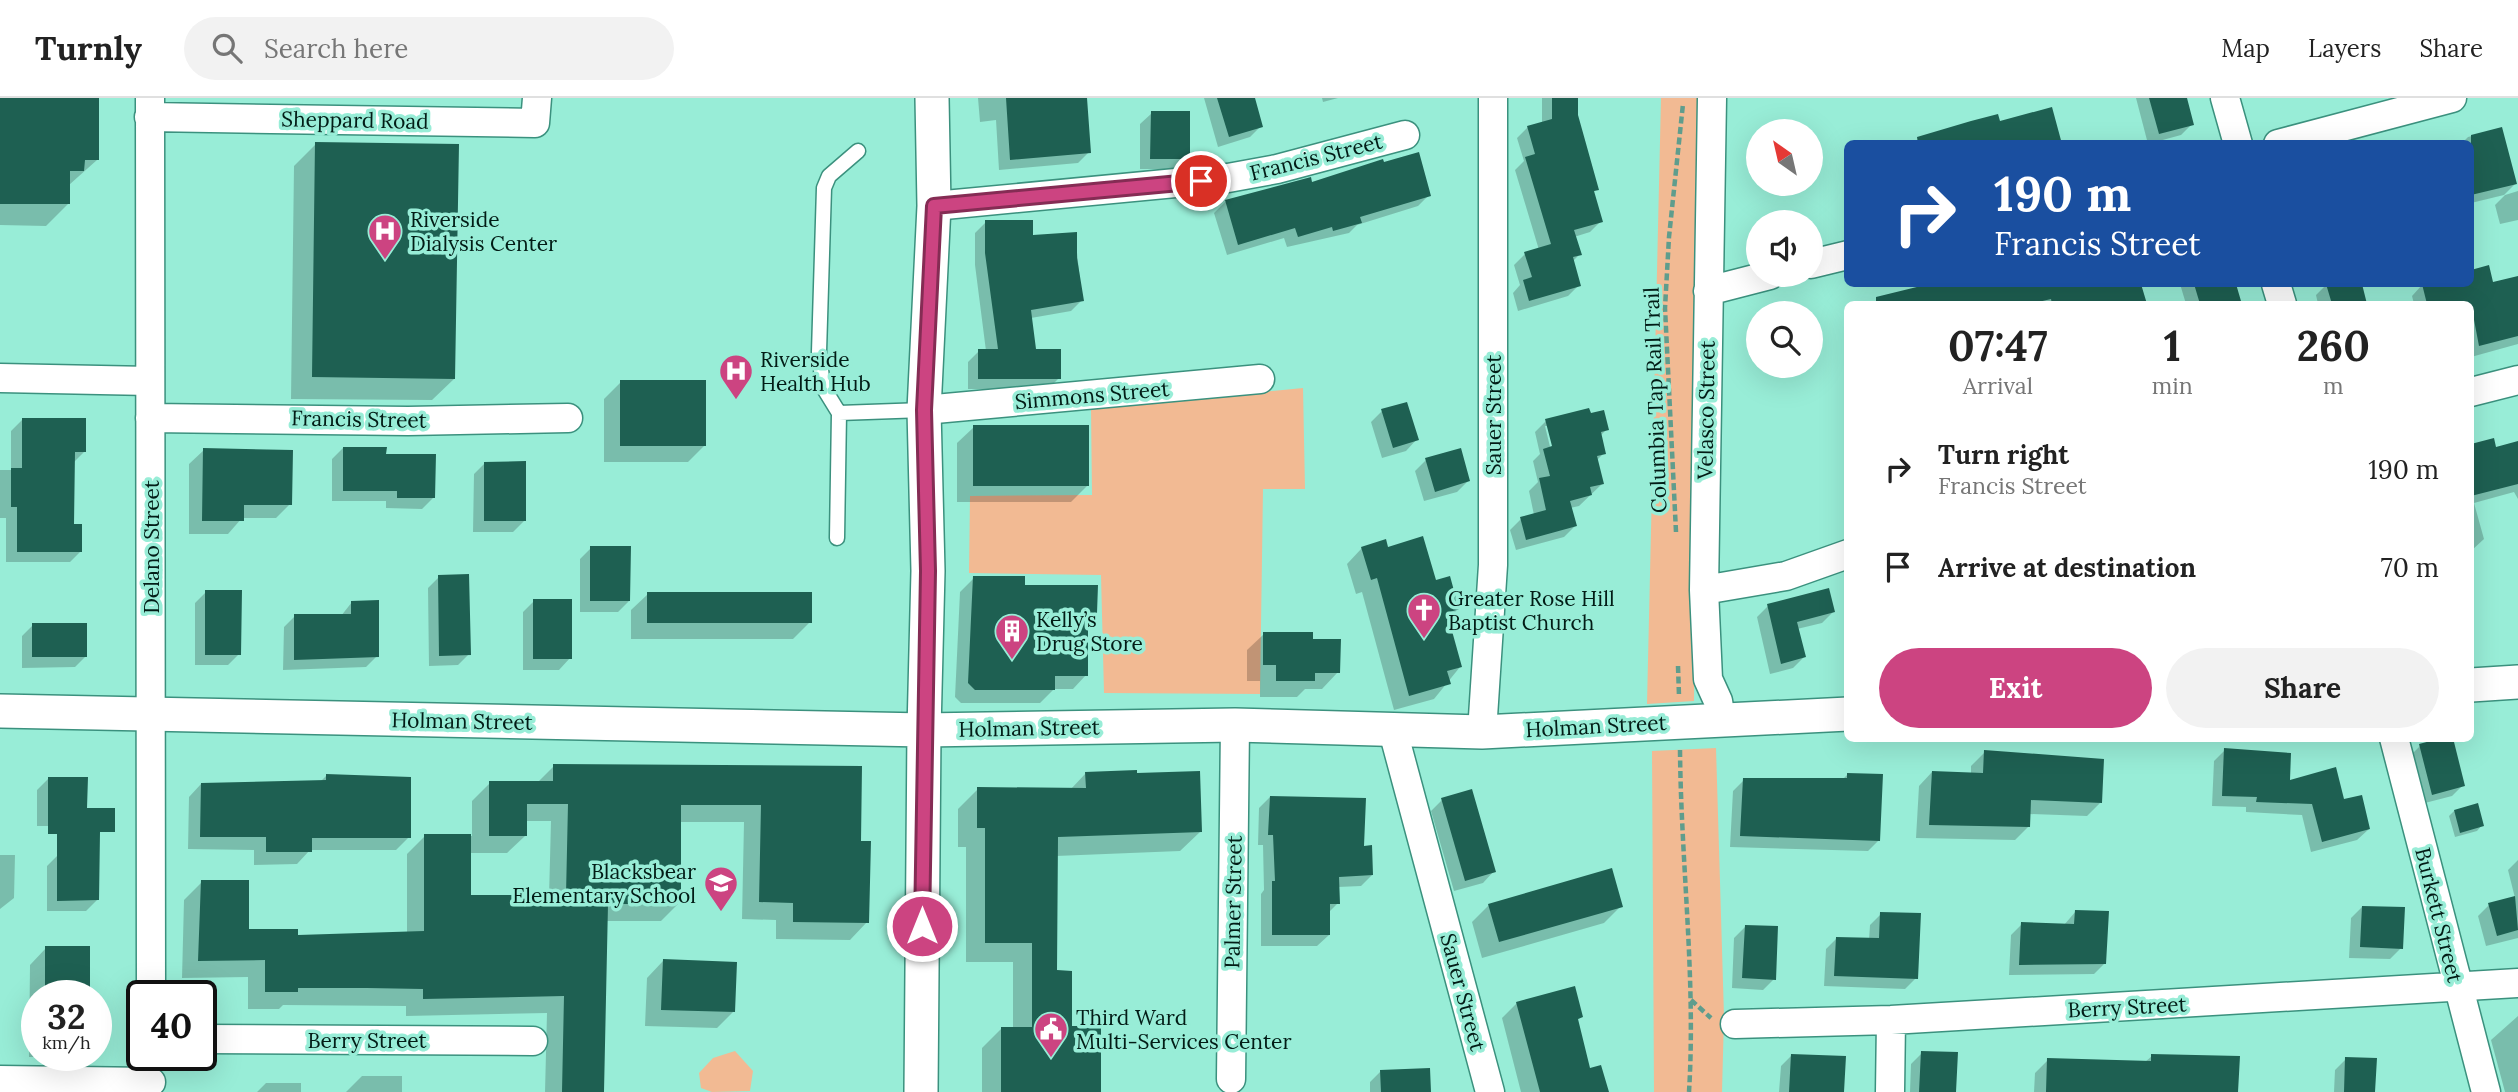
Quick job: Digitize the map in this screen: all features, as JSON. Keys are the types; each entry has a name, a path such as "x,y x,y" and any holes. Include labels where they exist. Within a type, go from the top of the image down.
{"street":[{"name":"Sheppard Road","path":"149,107 535,123 537,98"},
{"path":"921,1092 923,730 928,571 924,410 934,206 932,98"},
{"name":"Sauer Street","path":"1482,732 1493,565 1493,98"},
{"name":"Velasco Street","path":"1712,98 1704,590 1708,679 1718,701 1721,720"},
{"path":"2225,98 2237,140"},
{"path":"2293,140 2452,98"},
{"name":"Delano Street","path":"149,107 151,980"},
{"name":"Francis Street","path":"934,206 1228,178 1277,169 1405,135"},
{"path":"1823,261 1844,256"},
{"path":"1708,291 1746,281"},
{"path":"0,378 150,381"},
{"name":"Simmons Street","path":"924,410 1260,379"},
{"path":"2474,392 2518,380"},
{"name":"Francis Street","path":"150,418 408,421 568,418"},
{"path":"1704,590 1786,576 1844,556"},
{"path":"2474,685 2518,682"},
{"name":"Holman Street","path":"0,711 923,730 1235,725 1482,732 1844,714"},
{"name":"Palmer Street","path":"1231,1079 1235,725"},
{"name":"Sauer Street","path":"1393,731 1490,1092"},
{"name":"Burkett Street","path":"2394,742 2486,1092"},
{"name":"Berry Street","path":"1735,1024 1891,1020 2518,983"},
{"path":"1890,1092 1891,1020"},
{"name":"Berry Street","path":"217,1039 533,1041"},
{"path":"0,1080 151,1076"}],"lane":[{"path":"837,538 839,413 823,387 819,352 824,188 829,176 858,151"},
{"path":"839,413 924,410"}],"path":[{"name":"Columbia Tap Rail Trail","path":"1676,540 1665,308 1683,98"},
{"path":"1678,653 1679,701"},
{"path":"1680,752 1680,825 1693,1024 1689,1092"}],"shaded area":[{"path":"1661,98 1700,98 1694,701 1647,704"},
{"path":"1303,388 1305,489 1263,489 1260,694 1104,693 1101,575 969,573 970,496 1092,495 1091,409"},
{"path":"1716,748 1724,1016 1722,1092 1654,1092 1652,751"},
{"path":"735,1051 753,1071 750,1091 712,1092 701,1088 699,1073 713,1058"}],"building":[{"path":"0,98 99,98 99,160 85,160 84,171 70,171 70,204 0,204"},
{"path":"1006,98 1087,98 1091,153 1010,160"},
{"path":"1217,98 1255,98 1263,127 1229,137"},
{"path":"1552,98 1578,98 1578,115 1599,190 1594,191 1603,222 1574,230 1582,255 1573,257 1581,286 1529,301 1523,280 1532,277 1524,252 1551,244 1525,157 1535,154 1527,126 1552,119"},
{"path":"2149,98 2187,98 2194,125 2159,134"},
{"path":"2052,107 2061,140 1917,140 1917,137 1998,114 2000,121"},
{"path":"1151,111 1190,111 1190,159 1150,159"},
{"path":"2502,127 2517,184 2474,194 2474,140 2471,140 2471,135"},
{"name":"Riverside Dialysis Center","path":"315,142 459,144 455,379 312,377"},
{"path":"1419,152 1431,196 1360,217 1362,223 1333,231 1332,227 1298,237 1295,228 1238,245 1225,200 1311,177 1312,182 1383,159 1384,162"},
{"path":"985,220 1033,220 1033,235 1077,232 1077,258 1084,301 1031,310 1036,349 1061,349 1061,379 978,379 978,349 998,349 985,253"},
{"path":"2489,265 2493,282 2518,276 2518,336 2479,346 2474,301 2426,301 2423,287 2474,287 2474,269"},
{"path":"1917,287 2142,287 2146,301 1876,301 1876,297"},
{"path":"2195,287 2237,287 2241,301 2199,301"},
{"path":"2327,287 2363,287 2366,301 2331,301"},
{"path":"620,380 706,380 706,446 620,446"},
{"path":"1407,402 1419,440 1393,448 1381,409"},
{"path":"1589,408 1591,413 1604,410 1609,430 1601,432 1606,454 1597,456 1604,484 1590,487 1592,495 1570,501 1577,526 1526,540 1520,517 1546,510 1539,478 1550,476 1543,449 1552,446 1545,419"},
{"path":"22,418 86,418 86,452 75,452 74,524 82,524 82,552 17,552 17,507 11,507 11,468 22,468"},
{"path":"973,425 1089,425 1089,486 973,486"},
{"path":"2494,438 2496,447 2518,441 2518,484 2474,495 2474,443"},
{"path":"343,447 387,447 386,454 436,454 435,498 397,498 397,491 343,491"},
{"path":"203,448 293,450 292,505 244,505 244,521 202,521"},
{"path":"1461,448 1470,481 1435,492 1425,458"},
{"path":"526,461 526,521 484,521 484,462"},
{"name":"Greater Rose Hill Baptist Church","path":"1423,536 1436,580 1450,576 1459,609 1447,613 1462,667 1447,671 1451,684 1409,696 1377,578 1371,580 1361,547 1386,539 1388,547"},
{"path":"590,546 631,546 630,601 590,601"},
{"path":"469,574 471,655 439,656 438,575"},
{"path":"973,576 1025,576 1025,585 1098,585 1097,613 1088,613 1088,676 1055,676 1055,690 975,690 968,683"},
{"path":"1829,588 1835,612 1797,622 1806,657 1781,664 1767,604"},
{"path":"205,590 242,590 241,655 205,655"},
{"path":"647,592 812,592 812,623 647,623"},
{"path":"533,599 572,599 572,659 533,659"},
{"path":"379,600 379,657 294,660 294,614 351,614 351,601"},
{"path":"32,623 87,623 87,657 32,657"},
{"path":"1263,632 1313,632 1313,639 1341,639 1340,673 1315,673 1315,681 1276,681 1276,665 1263,665"},
{"path":"2454,742 2465,786 2432,795 2419,744"},
{"path":"2224,748 2291,753 2290,780 2336,767 2344,799 2362,795 2370,829 2322,842 2312,804 2256,802 2257,797 2222,796"},
{"path":"1984,750 2104,759 2102,803 2031,800 2030,827 1929,825 1932,771 1983,773"},
{"path":"553,764 862,766 861,841 871,841 869,923 793,922 793,903 759,902 761,805 681,805 681,904 608,904 604,1092 562,1092 564,996 423,999 423,989 367,988 298,988 298,992 265,992 265,960 198,961 201,880 249,880 249,929 298,929 298,935 424,931 424,834 471,834 471,895 566,895 568,804 527,804 527,836 489,836 489,781 553,781"},
{"path":"1137,770 1137,773 1200,771 1202,832 1058,837 1057,970 1072,971 1072,1026 1101,1026 1101,1092 1001,1092 1001,1027 1032,1027 1032,943 985,943 985,828 977,828 977,787 1086,788 1085,772"},
{"path":"1847,773 1883,774 1880,841 1740,836 1743,778 1847,778"},
{"path":"326,774 411,777 411,838 312,838 312,852 266,852 266,837 200,837 201,783 326,780"},
{"path":"48,777 88,777 87,808 115,808 115,832 100,832 99,900 57,901 57,834 48,834"},
{"path":"1472,789 1496,872 1465,881 1441,798"},
{"path":"1270,796 1366,798 1364,846 1372,845 1373,875 1339,877 1340,904 1330,904 1330,935 1272,935 1272,881 1275,881 1273,835 1268,835"},
{"path":"2478,803 2484,826 2460,833 2454,810"},
{"path":"1612,868 1623,907 1499,942 1488,904"},
{"path":"2515,896 2518,930 2497,936 2488,903"},
{"path":"2362,906 2405,907 2403,949 2360,947"},
{"path":"2075,910 2109,911 2106,964 2019,965 2021,922 2074,924"},
{"path":"1880,912 1921,913 1918,979 1834,976 1836,937 1879,938"},
{"path":"1745,925 1778,926 1776,980 1742,978"},
{"path":"45,946 90,946 90,980 45,980"},
{"path":"663,959 737,962 735,1012 661,1010"},
{"path":"1575,986 1583,1017 1578,1019 1590,1068 1601,1065 1609,1092 1540,1092 1516,1002"},
{"path":"1921,1051 1958,1052 1956,1092 1919,1092"},
{"path":"1791,1054 1846,1056 1844,1092 1789,1092"},
{"path":"2151,1054 2240,1056 2238,1092 2046,1092 2047,1058 2151,1061"},
{"path":"2345,1057 2377,1058 2375,1092 2344,1092"},
{"path":"1430,1068 1431,1092 1381,1092 1380,1070"}],"place":[{"name":"Riverside Dialysis Center","path":"385,261"},
{"name":"Riverside Health Hub","path":"736,401"},
{"name":"Greater Rose Hill Baptist Church","path":"1424,640"},
{"name":"Kelly’s Drug Store","path":"1012,661"},
{"name":"Blacksbear Elementary School","path":"721,913"},
{"name":"Third Ward Multi-Services Center","path":"1051,1059"}],"route":[{"path":"922,926 923,730 928,571 924,410 934,206 1201,181"}]}
